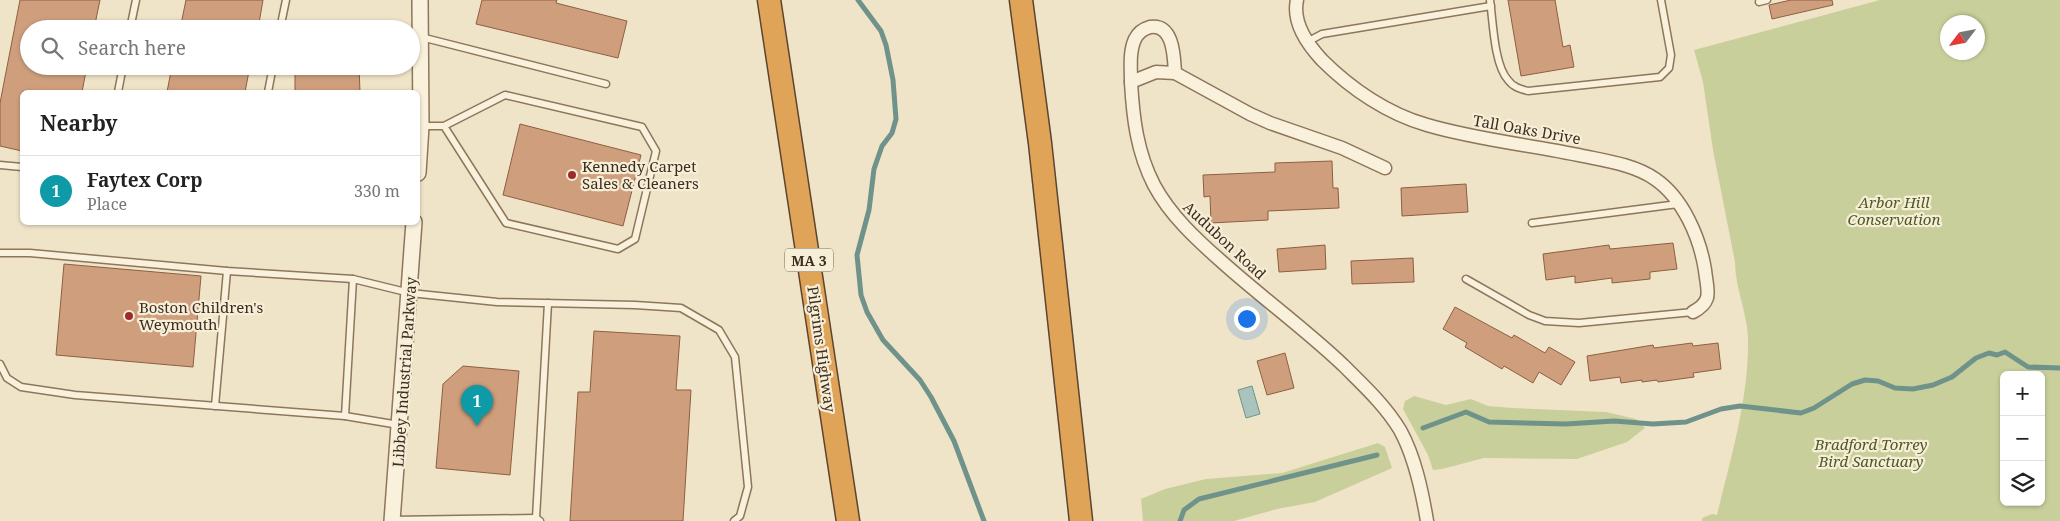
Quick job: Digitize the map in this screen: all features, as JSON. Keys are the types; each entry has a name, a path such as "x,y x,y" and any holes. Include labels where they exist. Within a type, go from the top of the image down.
{"highway":[{"name":"Pilgrims Highway","path":"770,0 848,521"},
{"path":"1021,0 1040,143 1080,521"}],"street":[{"path":"420,0 420,126"},
{"name":"Tall Oaks Drive","path":"1297,0 1296,16 1307,42 1316,53 1336,74 1366,97 1394,112 1425,125 1454,132 1619,163 1655,179 1678,204 1695,232 1703,261 1708,296 1706,303 1693,312"},
{"name":"Audubon Road","path":"1175,73 1173,49 1170,40 1161,30 1154,27 1146,28 1139,32 1132,49 1132,112 1136,135 1146,167 1161,198 1180,222 1211,252 1326,349 1366,387 1386,410 1401,432 1408,448 1421,488 1425,521"},
{"path":"1131,82 1156,72 1175,73 1229,104 1264,120 1342,148 1385,168"},
{"name":"Libbey Industrial Parkway","path":"392,520 414,225"}],"lane":[{"path":"132,20 136,0"},
{"path":"282,20 286,0"},
{"path":"1307,42 1322,34 1490,3 1497,52 1503,74 1512,85 1528,91 1660,77 1669,68 1671,55 1661,0"},
{"path":"1760,2 1767,0"},
{"path":"421,37 606,84"},
{"path":"118,90 121,75"},
{"path":"268,90 271,75"},
{"path":"420,126 444,126 505,96 642,127 656,151 635,239 618,249 506,223 444,126"},
{"path":"0,165 20,167"},
{"path":"1532,223 1678,204"},
{"path":"0,253 30,253 227,270 353,278 410,293 497,302 635,304 680,308 719,330 735,357 748,487 740,516 734,521"},
{"path":"215,406 227,270"},
{"path":"346,416 353,278"},
{"path":"1466,279 1529,315 1545,321 1579,323 1693,312"},
{"path":"392,520 538,520 548,303"},
{"path":"0,364 8,378 21,387 74,396 346,416 400,425"}],"green space":[{"name":"Arbor Hill Conservation","path":"1880,0 2060,0 2060,521 1702,521 1702,518 1712,514 1717,515 1742,405 1748,360 1746,319 1737,281 1713,150 1703,82 1694,50"},
{"path":"1414,396 1446,405 1471,399 1488,406 1606,412 1636,419 1645,428 1627,442 1577,459 1484,458 1433,470 1428,455 1403,409 1405,401"},
{"path":"1378,443 1385,447 1392,468 1315,502 1277,509 1234,521 1143,521 1141,499 1165,489 1206,479 1282,473"}],"water":[{"path":"1252,386 1260,414 1246,418 1238,390"}],"building":[{"path":"20,0 100,0 96,20 20,20 20,75 85,75 82,90 20,90 20,151 0,146 0,103"},
{"path":"186,0 263,0 260,20 182,20"},
{"path":"482,0 557,0 556,3 627,21 618,58 476,24"},
{"path":"1508,0 1555,0 1563,47 1570,45 1574,67 1521,76"},
{"path":"1791,0 1832,0 1833,5 1772,19 1769,5"},
{"path":"170,75 248,75 245,90 167,90"},
{"path":"295,75 359,75 360,90 295,90"},
{"name":"Kennedy Carpet Sales & Cleaners","path":"520,124 641,155 623,226 503,195"},
{"path":"1332,161 1333,188 1338,188 1339,208 1268,211 1268,220 1211,223 1210,196 1204,197 1203,175 1275,172 1275,163"},
{"path":"1466,184 1468,212 1402,216 1401,188"},
{"path":"1673,243 1677,269 1650,272 1650,279 1612,283 1612,278 1575,283 1575,276 1546,280 1543,254 1609,245 1610,249"},
{"path":"1325,245 1326,269 1279,272 1277,249"},
{"path":"1413,258 1414,282 1352,284 1351,261"},
{"name":"Boston Children's Weymouth","path":"64,264 201,276 193,367 56,355"},
{"path":"1455,307 1512,338 1514,335 1545,353 1549,347 1575,362 1561,385 1539,372 1533,383 1504,366 1502,369 1465,347 1467,343 1443,329"},
{"path":"594,331 680,336 676,390 691,390 683,521 570,521 578,392 590,392"},
{"path":"1692,343 1693,346 1718,343 1721,369 1693,373 1694,377 1658,382 1657,380 1642,382 1642,380 1621,383 1620,377 1590,381 1587,356 1653,345 1654,348"},
{"path":"1285,353 1294,388 1267,395 1257,361"},
{"path":"463,366 519,371 510,475 436,468 443,384"}],"waterway":[{"path":"858,0 881,31 886,45 893,80 896,119 892,133 882,146 874,169 869,210 857,255 861,295 867,312 883,340 920,380 931,397 954,441 984,521"},
{"path":"1423,428 1466,412 1489,422 1566,424 1614,421 1653,424 1686,422 1721,409 1740,406 1801,413 1814,408 1852,384 1865,380 1878,381 1895,388 1913,389 1933,385 1952,377 1976,358 1989,353 1997,355 2005,352 2028,367 2060,368"},
{"path":"1180,521 1184,510 1199,499 1377,455"}],"place":[{"name":"Kennedy Carpet Sales & Cleaners","path":"572,175"},
{"name":"Boston Children's Weymouth","path":"129,316"},
{"name":"Faytex Corp","path":"477,426"}],"park label":[{"name":"Bradford Torrey Bird Sanctuary","path":"1871,452"}]}
